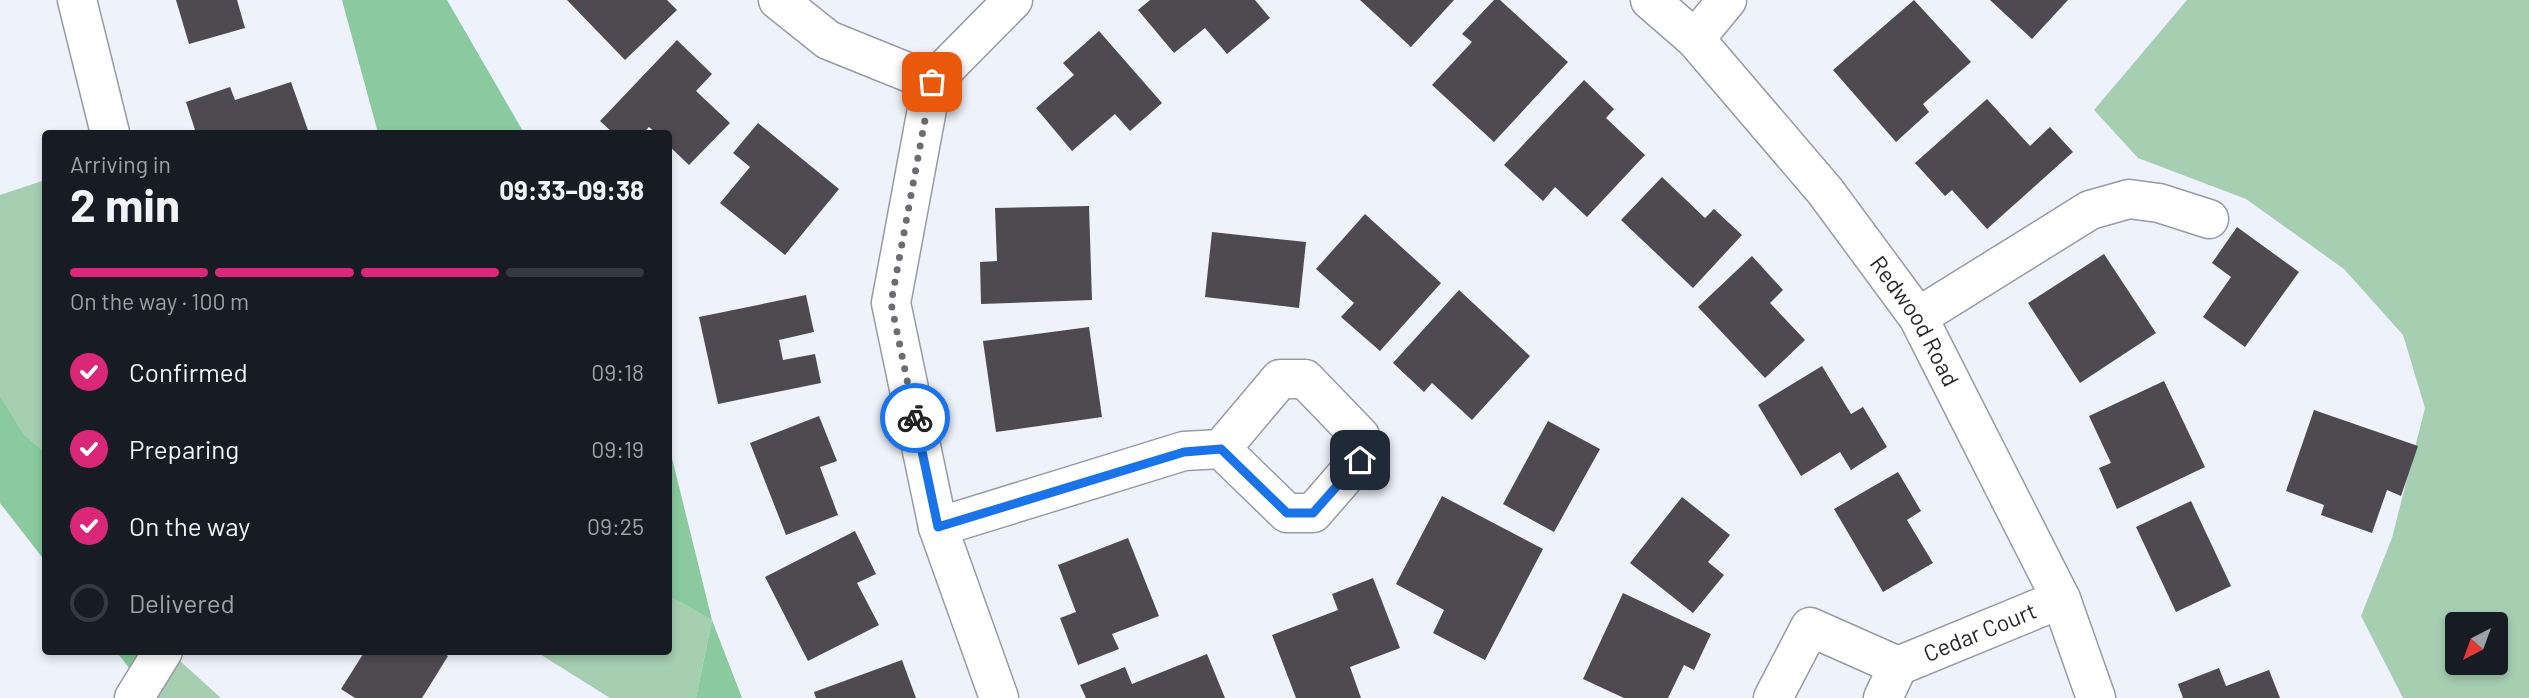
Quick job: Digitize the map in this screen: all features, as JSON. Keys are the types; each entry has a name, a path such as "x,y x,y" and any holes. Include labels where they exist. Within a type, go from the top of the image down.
{"street":[{"path":"77,0 109,130"},
{"path":"778,0 828,40 932,82"},
{"path":"999,698 938,527 891,303 932,82 1013,0"},
{"name":"Redwood Road","path":"1650,0 1695,39 1825,191 1918,317 2061,599 2096,698"},
{"path":"1695,39 1727,0"},
{"path":"1918,317 2090,210 2129,199 2159,203 2209,219"},
{"path":"938,527 1184,452 1221,449"},
{"name":"Cedar Court","path":"1773,698 1810,627 1891,682 2061,599"},
{"path":"134,698 161,655"}],"green space":[{"path":"342,0 447,0 522,130 377,130"},
{"path":"2187,0 2529,0 2529,698 2403,698 2361,616 2392,538 2425,408 2403,335 2344,269 2246,199 2138,158 2094,110"},
{"path":"42,181 42,450 24,434 0,396 0,195"},
{"path":"0,396 24,434 42,450 42,557 0,503"},
{"path":"672,458 712,620 672,598"},
{"path":"672,598 712,620 696,698 610,698 541,655 672,655"},
{"path":"712,620 742,698 696,698"},
{"path":"119,655 161,655 142,685"},
{"path":"168,655 173,655 221,698 153,698"}],"building":[{"path":"176,0 237,0 245,28 189,44"},
{"path":"567,0 667,0 677,10 625,60"},
{"path":"1150,0 1255,0 1270,18 1227,54 1205,28 1174,53 1138,10"},
{"path":"1360,0 1454,0 1411,47"},
{"path":"1494,0 1500,0 1568,62 1494,142 1432,85 1472,42 1462,34"},
{"path":"1914,0 1971,62 1923,104 1929,112 1896,142 1833,70"},
{"path":"1990,0 2068,0 2032,39"},
{"path":"1099,31 1162,103 1130,131 1115,114 1072,151 1036,108 1074,75 1063,63"},
{"path":"677,40 712,74 696,91 730,123 689,165 672,149 672,130 652,130 649,127 646,130 610,130 600,121"},
{"path":"1584,80 1614,109 1606,118 1645,155 1587,217 1555,187 1543,201 1504,165"},
{"path":"291,82 308,130 195,130 186,102 230,87 235,100"},
{"path":"1987,99 2030,146 2050,127 2073,152 1987,229 1952,190 1945,196 1915,163"},
{"path":"758,123 839,189 785,255 720,203 750,167 733,153"},
{"path":"1662,177 1705,218 1714,209 1742,235 1693,288 1621,220"},
{"path":"1089,206 1092,300 981,304 980,262 997,261 995,208"},
{"path":"1365,214 1441,283 1380,351 1341,317 1354,303 1316,269"},
{"path":"2237,227 2299,272 2245,347 2203,317 2231,277 2212,263"},
{"path":"1212,232 1306,242 1299,308 1205,297"},
{"path":"2104,254 2156,333 2080,383 2028,303"},
{"path":"1752,256 1783,290 1770,303 1805,340 1765,378 1698,307"},
{"path":"1459,290 1530,356 1472,420 1432,383 1424,392 1393,363"},
{"path":"806,295 814,332 779,340 783,360 815,354 821,383 718,404 699,317"},
{"path":"1089,327 1102,417 996,432 983,341"},
{"path":"1822,366 1851,414 1863,407 1887,447 1851,470 1840,452 1801,476 1758,405"},
{"path":"2164,381 2205,467 2117,509 2099,468 2111,463 2089,416"},
{"path":"2314,410 2418,446 2401,496 2387,490 2372,533 2321,515 2324,505 2286,491"},
{"path":"819,416 837,461 820,467 838,515 786,535 750,443"},
{"path":"1548,421 1600,449 1554,532 1503,504"},
{"path":"1898,472 1921,511 1907,520 1933,563 1883,592 1834,509"},
{"path":"1442,496 1543,549 1485,660 1433,633 1444,610 1396,584"},
{"path":"1682,497 1730,535 1708,562 1724,575 1693,613 1630,563"},
{"path":"2191,501 2231,586 2176,612 2136,527"},
{"path":"855,531 876,574 857,583 879,625 808,661 765,577"},
{"path":"1128,538 1159,616 1112,634 1119,649 1078,665 1060,618 1076,612 1058,565"},
{"path":"1373,578 1400,648 1350,667 1361,698 1296,698 1272,635 1338,610 1332,594"},
{"path":"1623,593 1711,634 1694,670 1684,665 1668,698 1624,698 1583,679"},
{"path":"1207,654 1225,698 1086,698 1080,685 1125,667 1132,684"},
{"path":"362,655 448,656 422,698 355,698 341,689"},
{"path":"902,660 916,698 816,698 814,692"},
{"path":"2219,668 2226,686 2269,670 2280,698 2183,698 2178,684"}],"way so far":[{"path":"915,418 891,303 932,82"}],"route":[{"path":"915,418 938,527 1184,452 1221,449 1287,513 1313,513 1360,460"}]}
